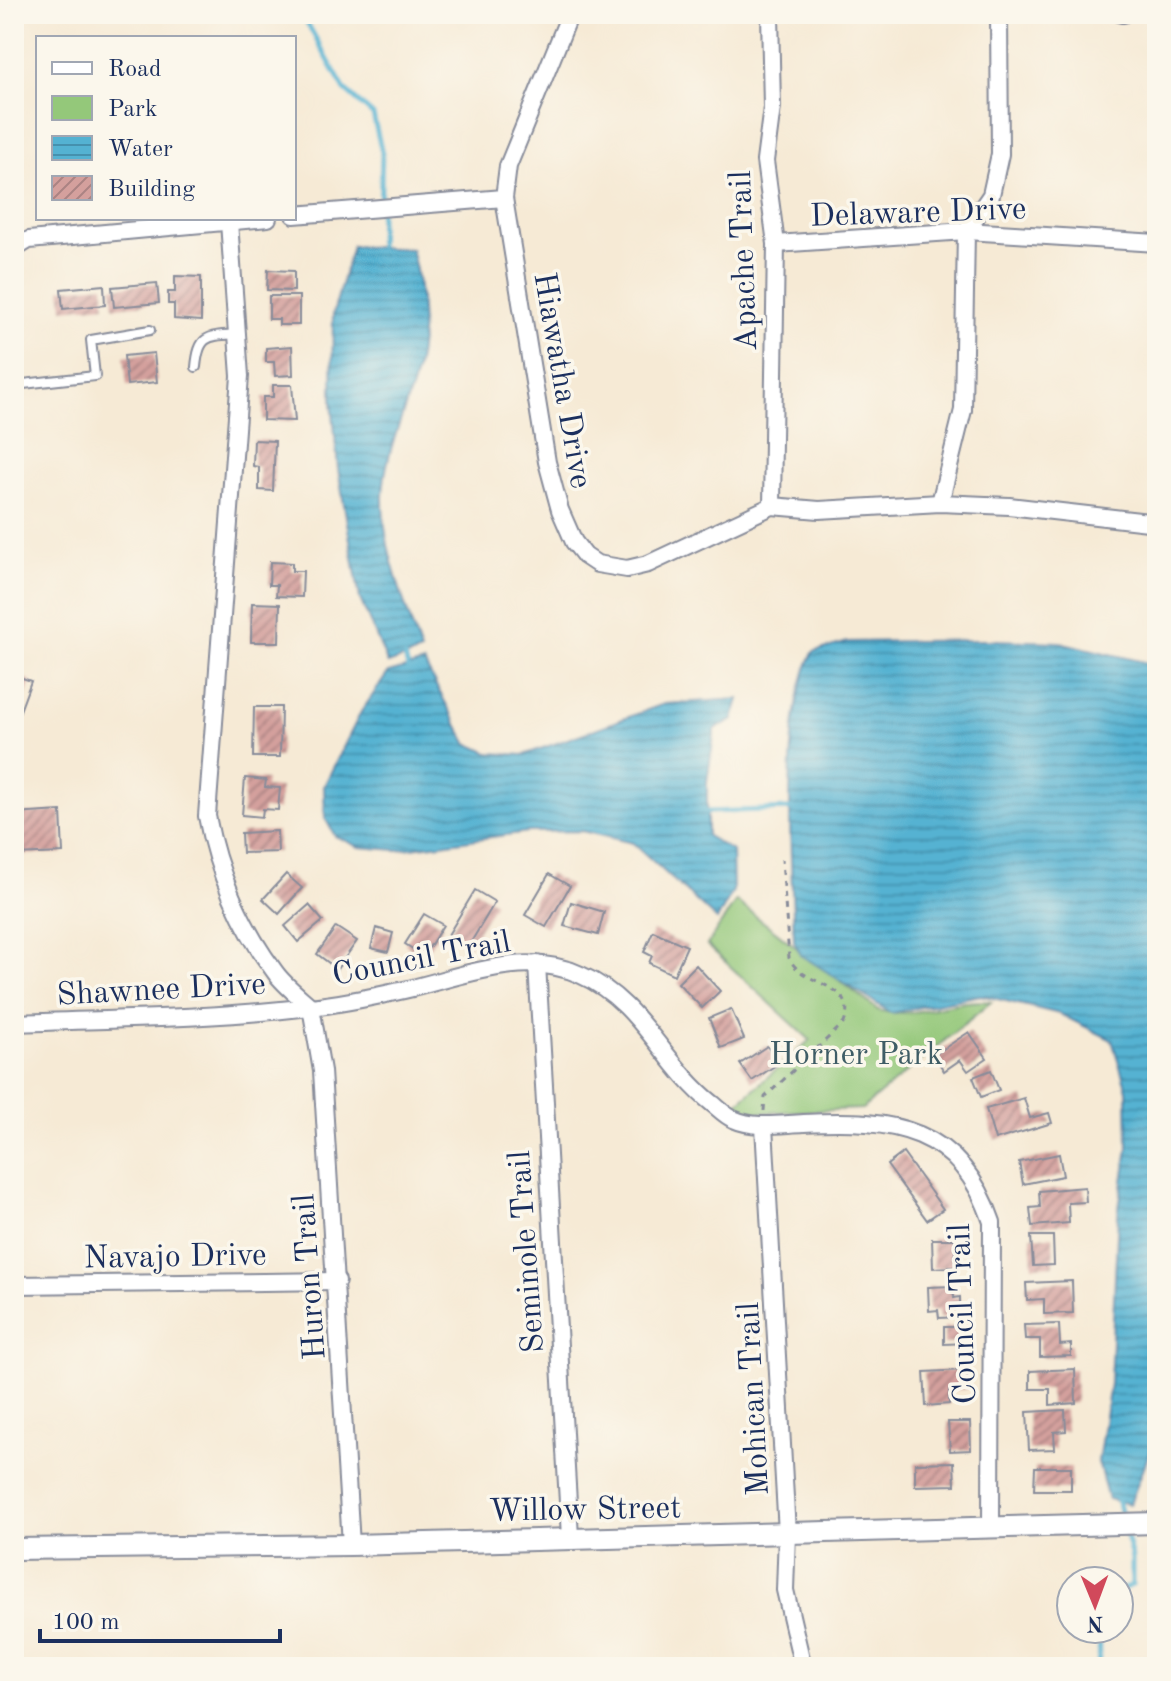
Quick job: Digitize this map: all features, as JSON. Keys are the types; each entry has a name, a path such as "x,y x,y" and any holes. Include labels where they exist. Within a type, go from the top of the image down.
{"street":[{"name":"Hiawatha Drive","path":"570,14 508,166 504,198 547,462 560,510 585,556 613,569 638,567 772,506 819,510 940,503 1009,506 1157,523"},
{"name":"Apache Trail","path":"770,14 772,107 765,161 776,244 772,506"},
{"path":"940,503 963,410 966,231 984,209 998,166 999,14"},
{"path":"296,215 504,198"},
{"path":"14,249 29,240 248,220"},
{"name":"Council Trail","path":"229,222 240,376 207,816 219,868 275,973 311,1007 385,994 488,968 537,964 580,974 621,999 687,1083 732,1118 764,1126 856,1121 901,1127 932,1139 948,1150 963,1165 984,1199 992,1222 991,1528"},
{"name":"Delaware Drive","path":"776,244 966,231 1157,243"},
{"name":"Seminole Trail","path":"537,964 570,1537"},
{"name":"Shawnee Drive","path":"14,1023 311,1007"},
{"name":"Huron Trail","path":"311,1007 322,1071 351,1545"},
{"name":"Mohican Trail","path":"764,1126 787,1533 785,1590 803,1667"},
{"name":"Navajo Drive","path":"14,1285 337,1281"},
{"name":"Willow Street","path":"14,1549 351,1545 1150,1524"}],"lane":[{"path":"14,385 95,376 91,340 150,330"},
{"path":"196,367 198,347 203,340 237,334"}],"path":[{"path":"764,1126 765,1097 844,1023 849,1011 848,1001 841,993 794,969 789,958 782,859"}],"green space":[{"name":"Horner Park","path":"736,901 878,1010 906,1013 977,1001 991,1002 862,1109 748,1113 733,1107 810,1040 707,945"}],"water":[{"path":"352,246 411,249 420,299 421,333 417,367 390,453 383,496 390,556 421,652 388,664 360,599 338,469 332,401 333,314"},
{"path":"848,642 1059,642 1157,665 1157,1432 1130,1504 1108,1499 1098,1462 1110,1384 1118,1215 1128,1148 1127,1090 1112,1040 1060,1014 981,995 891,1013 801,955 794,941 790,833 792,753 802,681 813,652"},
{"path":"424,663 467,743 489,753 524,755 664,704 739,699 733,720 715,729 707,781 707,836 732,851 733,891 717,920 633,843 582,831 528,832 397,850 359,847 335,836 325,818 324,786 361,712 388,673"}],"building":[{"path":"268,270 294,271 294,291 267,290"},
{"path":"175,276 201,277 201,321 174,319 174,304 168,304 168,292 175,292"},
{"path":"157,283 159,303 114,307 112,287"},
{"path":"104,285 105,305 63,309 61,289"},
{"path":"269,296 299,296 299,325 279,325 279,319 269,319"},
{"path":"292,346 293,375 275,376 274,362 266,362 266,348"},
{"path":"154,353 157,382 127,385 124,356"},
{"path":"273,385 292,385 295,421 263,420 263,397 273,397"},
{"path":"254,440 275,441 273,491 259,490 259,467 253,466"},
{"path":"270,562 292,563 292,571 303,571 302,597 276,596 277,585 269,585"},
{"path":"252,603 280,604 279,642 251,642"},
{"path":"14,675 31,681 14,727"},
{"path":"254,707 281,707 280,757 253,757"},
{"path":"245,778 266,780 265,787 280,788 278,810 263,809 262,817 242,815"},
{"path":"61,811 63,853 14,855 14,814"},
{"path":"277,831 278,852 242,853 241,833"},
{"path":"286,874 302,888 279,914 263,899"},
{"path":"549,874 570,886 546,927 525,915"},
{"path":"475,890 495,902 468,947 448,935"},
{"path":"571,902 604,912 598,935 564,926"},
{"path":"309,905 323,921 298,942 285,926"},
{"path":"424,914 443,925 424,956 405,944"},
{"path":"336,927 357,941 337,969 317,954"},
{"path":"376,928 393,933 388,952 371,948"},
{"path":"653,931 687,946 674,975 649,963 652,956 644,952"},
{"path":"696,965 720,991 702,1008 678,983"},
{"path":"731,1009 744,1039 721,1048 709,1018"},
{"path":"969,1032 987,1058 968,1071 960,1060 944,1071 934,1055"},
{"path":"767,1046 779,1063 752,1081 740,1064"},
{"path":"991,1070 999,1090 981,1097 973,1077"},
{"path":"1024,1098 1030,1118 1049,1113 1052,1123 995,1140 986,1109"},
{"path":"903,1153 943,1209 927,1220 887,1165"},
{"path":"1059,1154 1063,1176 1023,1184 1019,1162"},
{"path":"1085,1187 1086,1202 1068,1203 1069,1223 1032,1226 1030,1208 1040,1207 1039,1191"},
{"path":"1031,1236 1053,1236 1054,1265 1033,1266"},
{"path":"932,1239 955,1239 955,1267 933,1268"},
{"path":"1072,1281 1073,1313 1044,1314 1044,1299 1027,1300 1026,1283"},
{"path":"953,1286 954,1298 960,1297 960,1317 939,1318 938,1310 929,1311 928,1287"},
{"path":"1059,1324 1060,1345 1071,1344 1071,1356 1040,1357 1040,1339 1025,1339 1024,1325"},
{"path":"944,1327 969,1327 969,1343 944,1344"},
{"path":"1075,1369 1076,1403 1050,1405 1050,1389 1030,1389 1030,1371"},
{"path":"967,1370 967,1389 949,1390 949,1404 926,1406 924,1372"},
{"path":"1065,1410 1066,1431 1054,1432 1055,1449 1029,1450 1027,1412"},
{"path":"948,1422 970,1422 971,1450 950,1451"},
{"path":"954,1462 955,1485 915,1486 915,1463"},
{"path":"1035,1467 1071,1467 1071,1490 1034,1490"}],"waterway":[{"path":"302,14 345,90 373,115 382,153 379,246"},
{"path":"405,657 408,668"},
{"path":"707,812 791,809"},
{"path":"1117,1499 1122,1519"},
{"path":"1124,1529 1132,1565"},
{"path":"1098,1667 1100,1645"}]}
